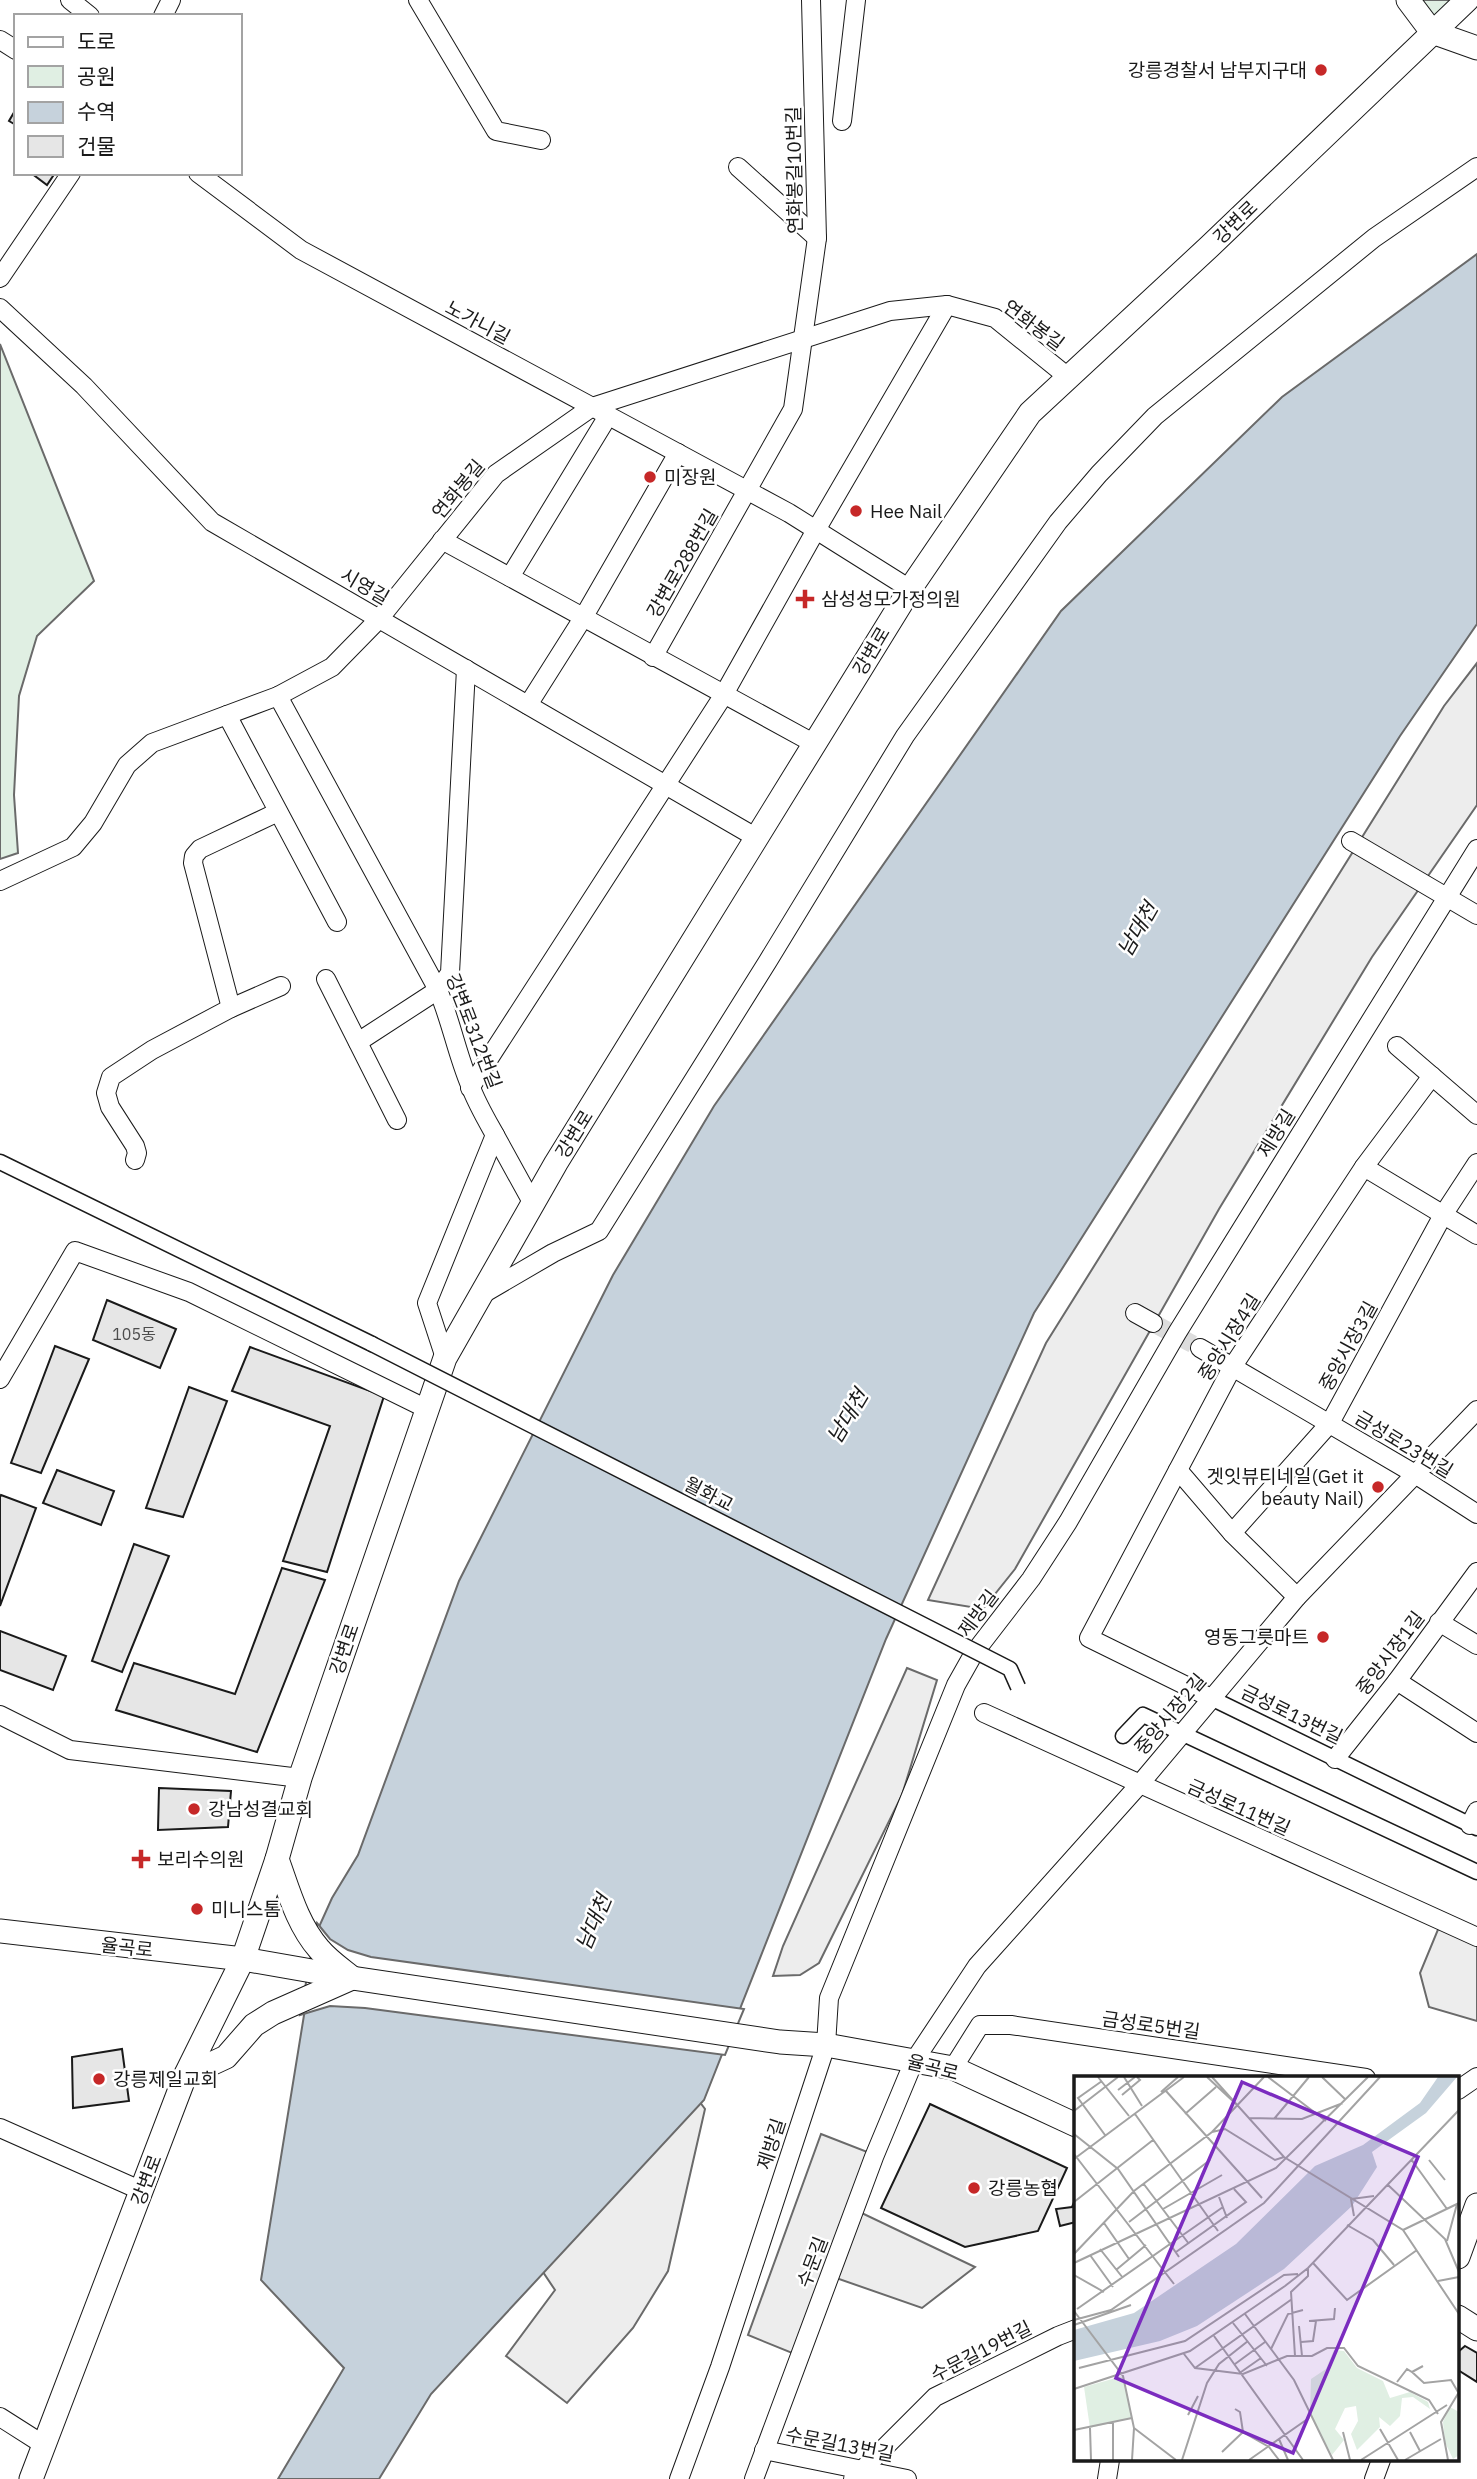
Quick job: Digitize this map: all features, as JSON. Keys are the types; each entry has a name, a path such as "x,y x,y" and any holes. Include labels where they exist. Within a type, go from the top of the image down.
{"street":[{"path":"70,0 88,14"},
{"path":"418,0 496,131 541,140"},
{"name":"연화봉길10번길","path":"803,339 817,238 811,0"},
{"path":"842,121 856,0"},
{"path":"1408,0 1433,32 1477,48"},
{"name":"강변로","path":"31,2479 185,2076 249,1960 300,1778 445,1359 533,1204 910,589 1030,413 1468,0"},
{"path":"738,167 817,238"},
{"path":"481,1296 553,1253 599,1231 905,736 1058,522 1098,474 1155,416 1363,247 1477,167"},
{"path":"0,278 70,175"},
{"name":"노가니길","path":"201,175 301,250 748,491 910,589"},
{"path":"470,1088 723,696 947,305"},
{"name":"연화봉길","path":"0,881 74,847 93,823 127,765 152,743 278,696 332,667 379,619 496,474 600,411 890,311 947,305 995,318 1068,377"},
{"name":"시영길","path":"0,308 84,386 212,522 757,838"},
{"path":"748,491 793,409 803,339"},
{"path":"510,577 600,411"},
{"path":"528,705 583,618 678,453"},
{"name":"강변로288번길","path":"653,657 748,491"},
{"path":"442,540 815,744"},
{"path":"358,1042 438,990 448,979 451,965 466,669"},
{"name":"강변로312번길","path":"278,696 438,990 450,1018 470,1088 533,1204"},
{"path":"227,715 337,922"},
{"path":"231,1008 193,863 194,856 200,849 278,811"},
{"path":"1350,841 1477,915"},
{"name":"제방길","path":"678,2479 720,2367 826,2045 829,1998 956,1685 974,1653 1031,1579 1068,1522 1177,1333 1477,849"},
{"path":"326,979 397,1119"},
{"path":"135,1160 135,1146 110,1107 106,1093 111,1077 152,1050 231,1008 281,986"},
{"path":"1397,1046 1477,1115"},
{"name":"중앙시장4길","path":"1089,1638 1233,1366 1364,1167 1432,1076"},
{"path":"445,1359 427,1303 495,1135"},
{"name":"월화교","path":"0,1161 372,1344 1010,1669 1018,1687"},
{"name":"중앙시장3길","path":"1232,1533 1330,1423 1443,1215 1477,1163"},
{"path":"1364,1167 1477,1235"},
{"path":"0,1379 75,1251 190,1292 427,1409"},
{"path":"1135,1313 1153,1323"},
{"name":"금성로23번길","path":"1200,1348 1330,1423 1477,1514"},
{"name":"중앙시장2길","path":"914,2061 977,1966 1139,1785 1297,1597 1477,1410"},
{"path":"1178,1470 1232,1533 1297,1597"},
{"name":"중앙시장1길","path":"1335,1759 1397,1681 1477,1572"},
{"path":"1439,1622 1477,1644"},
{"name":"금성로13번길","path":"1089,1638 1335,1759 1474,1821"},
{"path":"1397,1681 1477,1733"},
{"name":"금성로11번길","path":"984,1713 1477,1937"},
{"path":"0,1715 69,1750 300,1778"},
{"path":"1123,1736 1143,1715 1477,1872"},
{"path":"185,2076 226,2057 254,2025 273,2013 352,1978 319,1949 295,1909 277,1859"},
{"name":"율곡로","path":"0,1931 249,1960 780,2042 826,2045 953,2068 1074,2124"},
{"name":"금성로5번길","path":"953,2068 981,2025 1011,2025 1353,2076"},
{"name":"수문길","path":"754,2479 874,2157 914,2061"},
{"path":"1460,2089 1477,2077"},
{"path":"0,2128 142,2191"},
{"path":"1460,2252 1477,2205"},
{"path":"1460,2318 1477,2329"},
{"name":"수문길19번길","path":"858,2474 935,2397 1074,2330"},
{"path":"0,2417 44,2445"},
{"name":"수문길13번길","path":"764,2450 858,2474 907,2479"},
{"path":"1374,2479 1380,2462"}],"green space":[{"path":"1408,0 1467,0 1432,32"},
{"path":"0,344 94,581 37,636 19,696 14,795 18,853 0,859"}],"shaded area":[{"path":"1477,663 1477,805 1372,957 1219,1209 1015,1569 983,1609 928,1600 1046,1343 1444,706"},
{"path":"907,1668 937,1680 902,1795 819,1963 800,1975 773,1976 783,1946"},
{"path":"1439,1927 1477,1944 1477,2021 1429,2007 1420,1973"},
{"path":"696,2097 705,2109 668,2271 633,2328 567,2403 506,2356 555,2290 537,2263"},
{"path":"821,2134 870,2153 849,2207 975,2267 922,2308 822,2273 797,2355 748,2335"}],"water":[{"name":"남대천","path":"1477,254 1477,624 1400,736 1034,1313 886,1639 704,2100 431,2394 379,2479 278,2479 344,2368 261,2280 318,1929 332,1898 358,1855 459,1581 613,1275 714,1106 1061,611 1282,397"}],"pier":[{"path":"317,1923 330,1939 348,1950 371,1957 744,2009 725,2055 365,2008 330,2006 300,2015"}],"building":[{"path":"34,175 54,175 47,185"},
{"path":"107,1300 176,1329 160,1368 93,1340"},
{"path":"55,1346 89,1359 41,1473 11,1463"},
{"path":"250,1347 384,1396 327,1572 283,1561 330,1426 232,1391"},
{"path":"189,1387 227,1401 183,1517 146,1508"},
{"path":"57,1470 114,1491 101,1525 43,1503"},
{"path":"1,1495 36,1508 0,1606 0,1497"},
{"path":"134,1544 169,1556 122,1672 92,1661"},
{"path":"282,1568 325,1580 257,1752 116,1710 134,1663 235,1694"},
{"path":"0,1631 66,1656 53,1690 0,1670"},
{"name":"강남성결교회","path":"159,1788 231,1791 228,1827 158,1830"},
{"name":"강릉제일교회","path":"122,2049 129,2101 73,2108 72,2057"},
{"name":"강릉농협","path":"930,2104 1067,2168 1038,2231 965,2247 881,2208"},
{"path":"1074,2202 1074,2222 1060,2226 1056,2209 1072,2207"},
{"path":"1465,2346 1477,2353 1477,2382 1460,2371 1460,2350"}],"tunnel":[{"path":"1153,1323 1200,1348"}],"place":[{"name":"강릉경찰서 남부지구대","path":"1321,70"},
{"name":"미장원","path":"650,477"},
{"name":"Hee Nail","path":"856,511"},
{"name":"삼성성모가정의원","path":"805,599"},
{"name":"겟잇뷰티네일(Get it beauty Nail)","path":"1378,1487"},
{"name":"영동그릇마트","path":"1323,1637"},
{"name":"강남성결교회","path":"194,1809"},
{"name":"보리수의원","path":"141,1859"},
{"name":"미니스톰","path":"197,1909"},
{"name":"강릉제일교회","path":"99,2079"},
{"name":"강릉농협","path":"974,2188"}]}
